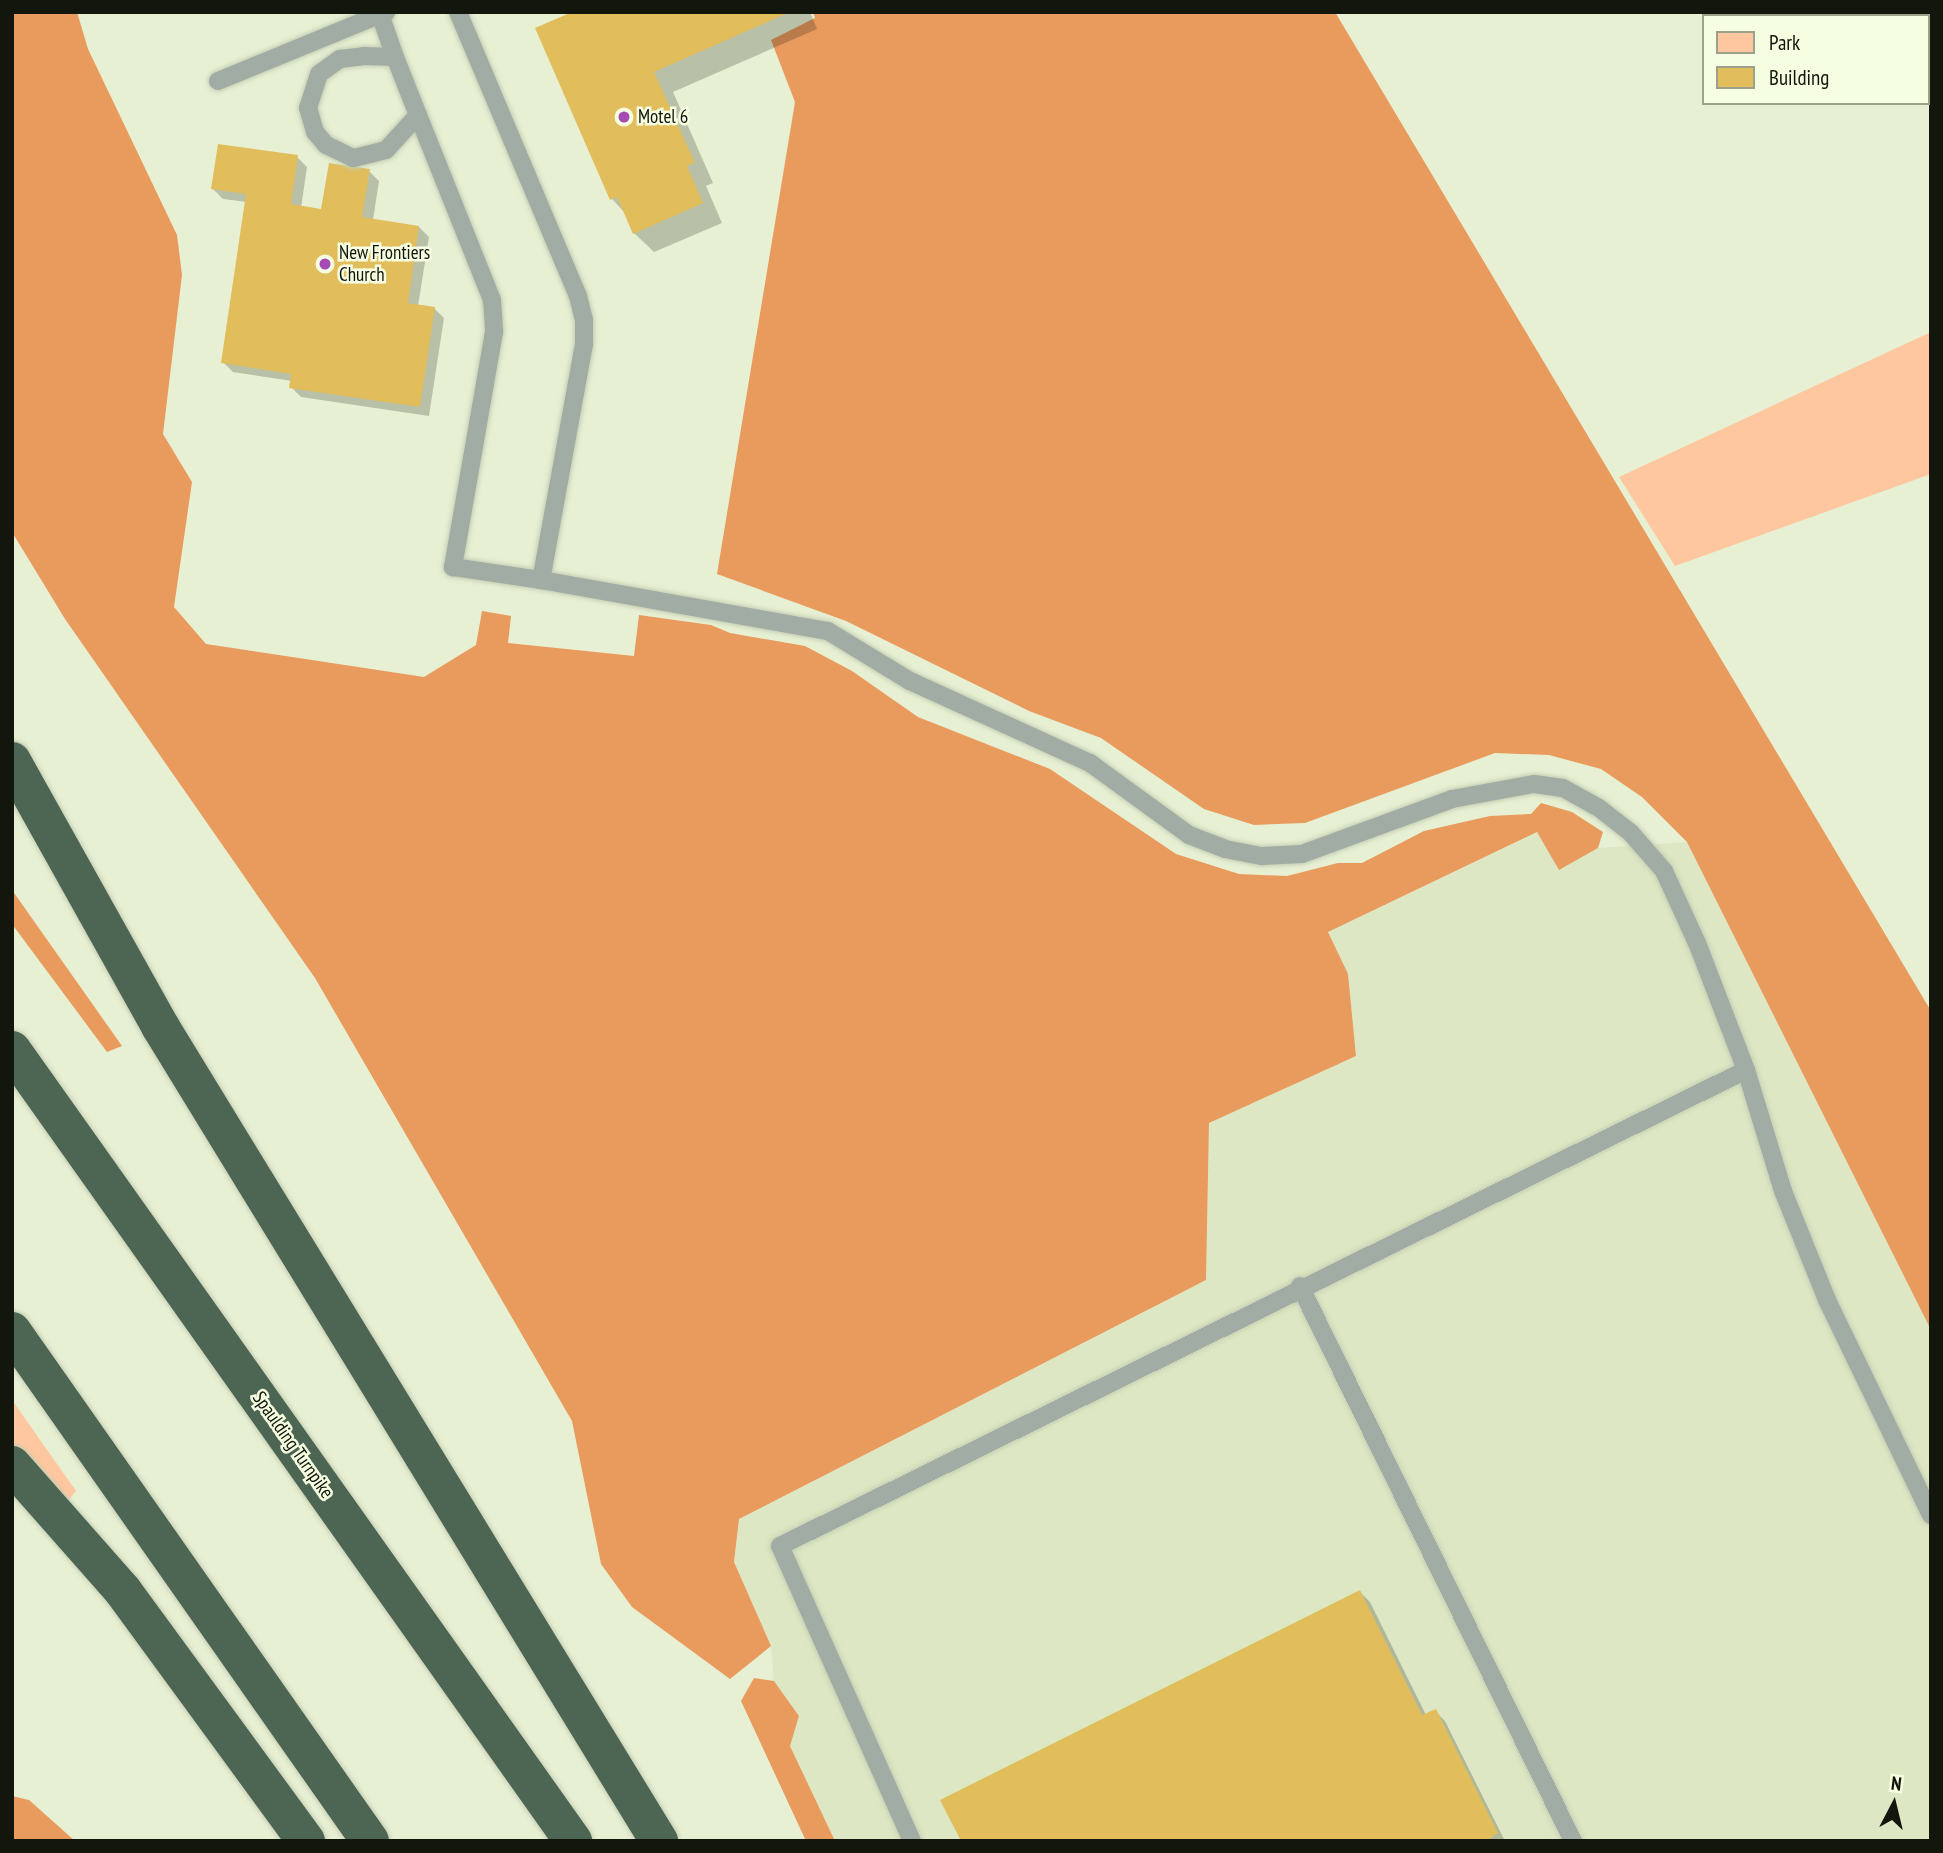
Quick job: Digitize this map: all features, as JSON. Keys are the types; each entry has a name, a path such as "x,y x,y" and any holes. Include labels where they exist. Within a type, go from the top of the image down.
{"highway":[{"path":"12,761 160,1026 659,1841"},
{"name":"Spaulding Turnpike","path":"12,1050 573,1841"},
{"path":"12,1331 370,1841"},
{"path":"12,1465 123,1591 306,1841"}],"lane":[{"path":"458,12 578,296 584,320 584,344 541,580"},
{"path":"218,81 383,13 395,57 492,300 494,332 453,567 828,631 910,681 1090,763 1189,835 1225,849 1262,856 1301,854 1482,791 1534,784 1563,788 1630,832 1664,872 1697,943 1746,1070 1783,1191 1822,1288 1931,1515"},
{"path":"395,57 340,59 319,74 308,108 315,132 326,145 353,158 367,157 386,150 418,114"},
{"path":"912,1841 780,1546 1300,1286 1746,1070"},
{"path":"1300,1286 1466,1615 1573,1841"}],"shaded area":[{"path":"12,12 77,12 88,49 177,235 182,275 163,434 192,482 174,607 206,644 424,677 476,645 482,611 511,616 508,643 634,656 639,615 711,625 730,633 805,646 852,671 918,717 1050,769 1176,854 1239,874 1287,876 1338,863 1362,863 1424,831 1490,816 1531,814 1541,803 1572,812 1603,832 1598,848 1559,870 1537,832 1328,932 1348,974 1356,1056 1209,1123 1206,1280 739,1519 734,1562 771,1646 730,1679 632,1607 601,1564 572,1421 315,978 65,619 12,532"},
{"path":"813,12 1335,12 1931,1011 1931,1330 1687,842 1642,797 1601,769 1549,755 1495,753 1305,823 1254,825 1204,809 1101,738 1029,711 846,621 717,574 795,102 771,40 815,18"},
{"path":"1538,832 1559,870 1598,848 1687,842 1931,1330 1931,1841 835,1841 790,1746 799,1716 774,1681 771,1646 734,1562 739,1519 1206,1280 1209,1123 1356,1056 1348,975 1328,932"},
{"path":"12,890 122,1046 107,1052 12,924"},
{"path":"754,1678 774,1681 799,1716 790,1746 835,1841 806,1841 741,1701"},
{"path":"12,1796 29,1800 75,1841 12,1841"}],"green space":[{"path":"1931,332 1931,474 1675,566 1619,477"},
{"path":"12,1400 76,1491 66,1503 12,1448"}],"building":[{"name":"Motel 6","path":"572,12 790,12 654,72 695,163 687,166 703,203 633,234 617,197 610,200 535,28"},
{"name":"New Frontiers Church","path":"218,144 298,155 291,204 321,209 329,163 370,169 362,217 419,226 408,303 435,307 420,407 289,388 291,374 221,363 246,194 211,189"},
{"path":"1360,1590 1422,1715 1436,1709 1498,1833 1487,1841 961,1841 940,1800"}],"place":[{"name":"Motel 6","path":"624,117"},
{"name":"New Frontiers Church","path":"325,264"}]}
